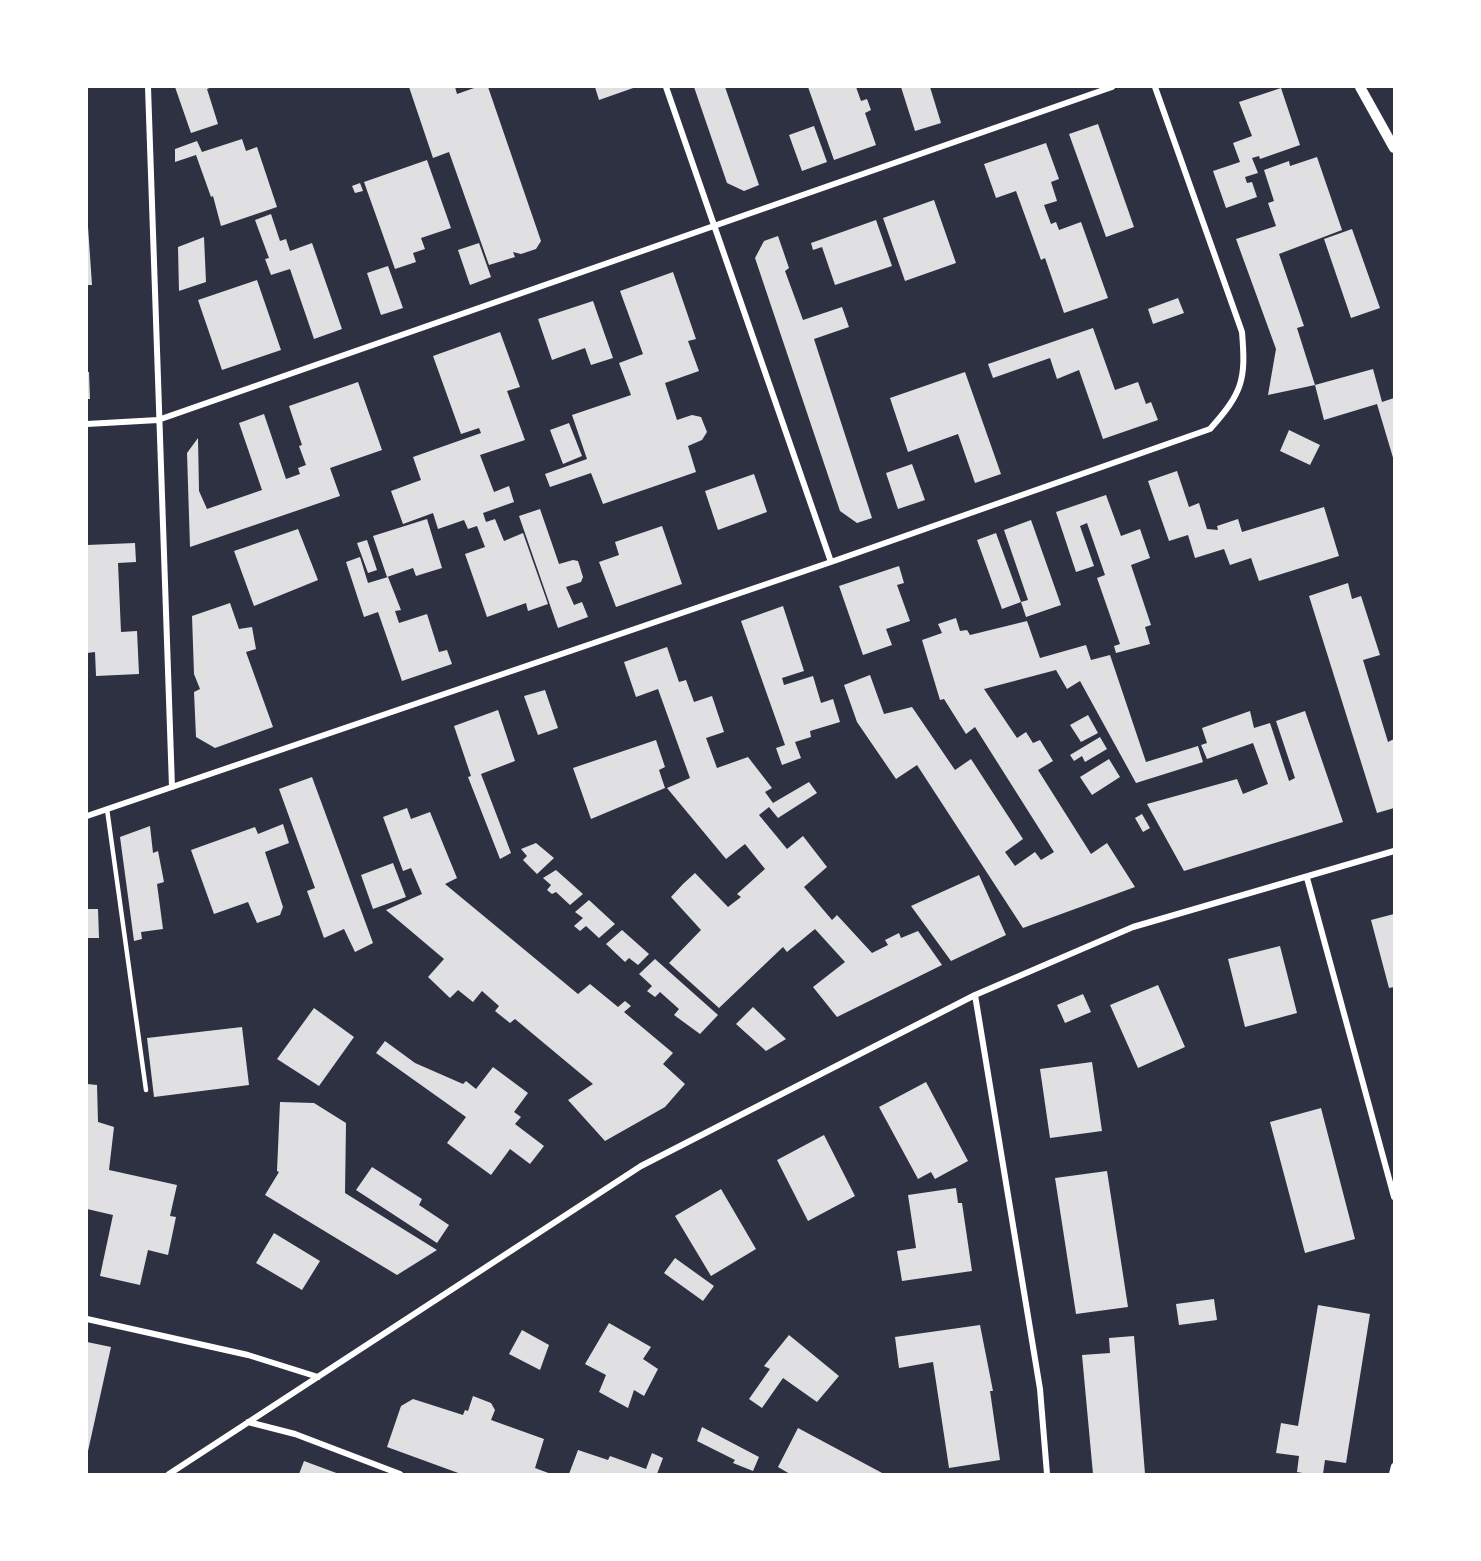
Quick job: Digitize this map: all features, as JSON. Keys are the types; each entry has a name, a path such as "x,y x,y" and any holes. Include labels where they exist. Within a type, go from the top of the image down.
{"street":[{"path":"148,87 172,787"},
{"path":"666,87 831,562"},
{"path":"87,424 158,420 1112,87"},
{"path":"87,816 831,562 1210,429 1233,403 1245,368 1242,332 1155,87"},
{"path":"1360,87 1394,148"},
{"path":"169,1474 641,1166 975,995 1133,927 1394,851"},
{"path":"1307,878 1394,1197"},
{"path":"975,995 1040,1389 1047,1474"},
{"path":"87,1319 248,1355 318,1377"},
{"path":"248,1422 295,1434 400,1474"},
{"path":"1392,1474 1394,1466"}],"lane":[{"path":"107,810 146,1090"}],"building":[{"path":"175,87 212,87 207,89 218,124 191,133"},
{"path":"409,87 455,87 457,94 477,87 488,87 541,241 536,249 521,254 513,252 515,257 489,265 449,152 433,158"},
{"path":"595,87 636,87 599,100"},
{"path":"694,87 725,87 759,185 744,191 727,183"},
{"path":"808,87 856,87 861,101 867,99 871,110 865,113 876,145 834,160"},
{"path":"901,87 930,87 941,123 915,131"},
{"path":"1281,88 1300,145 1260,159 1259,156 1252,158 1258,173 1245,177 1247,183 1252,182 1257,197 1226,208 1213,171 1240,162 1233,143 1252,136 1239,102"},
{"path":"1098,124 1134,227 1106,237 1069,134"},
{"path":"814,126 827,162 802,171 789,135"},
{"path":"242,139 246,151 257,147 277,207 221,226 213,196 211,197 196,155 175,162 175,149 197,141 202,152"},
{"path":"1046,143 1059,179 1051,182 1057,201 1044,205 1051,224 1056,222 1059,230 1081,222 1108,298 1064,313 1045,258 1041,260 1016,191 996,198 984,164"},
{"path":"1317,157 1342,230 1279,254 1304,326 1297,328 1315,385 1268,395 1276,349 1236,239 1276,226 1268,203 1274,201 1264,170 1289,161 1290,166"},
{"path":"427,160 451,228 421,238 425,249 413,253 416,262 395,269 364,182"},
{"path":"360,183 363,191 355,193 352,186"},
{"path":"934,200 956,263 905,281 883,218"},
{"path":"87,212 92,285 87,285"},
{"path":"271,214 280,241 286,239 290,251 312,243 342,329 314,339 290,269 271,275 265,259 269,258 255,220"},
{"path":"876,220 892,266 835,285 822,247 813,250 811,243"},
{"path":"1352,229 1380,308 1351,318 1324,239"},
{"path":"778,236 789,268 785,271 803,320 842,307 849,327 814,339 872,518 857,523 840,511 755,258 764,241"},
{"path":"204,237 206,282 179,291 178,247"},
{"path":"479,243 491,277 470,285 458,250"},
{"path":"388,266 403,308 381,315 367,273"},
{"path":"673,272 696,339 688,341 699,371 665,383 677,420 692,415 701,417 707,432 702,440 688,446 696,472 603,504 591,473 550,487 545,474 587,459 572,415 631,395 619,363 643,354 620,291"},
{"path":"257,280 281,350 222,370 198,300"},
{"path":"1178,298 1184,313 1153,324 1148,309"},
{"path":"593,301 613,358 591,365 585,348 552,360 538,319"},
{"path":"1093,328 1115,390 1138,382 1146,404 1151,402 1158,420 1103,439 1079,370 1057,379 1050,358 993,378 988,364"},
{"path":"500,332 520,387 507,391 525,440 480,455 494,492 509,486 514,502 483,513 486,522 495,519 504,541 523,533 548,604 528,611 526,603 487,617 465,554 485,547 477,526 468,529 464,520 438,529 433,513 403,524 391,491 421,480 413,457 481,433 479,428 461,434 433,356"},
{"path":"1373,369 1382,402 1394,398 1394,461 1377,404 1324,420 1315,385"},
{"path":"87,372 89,372 90,399 87,399"},
{"path":"965,372 1001,474 975,483 958,434 908,452 890,398"},
{"path":"358,382 382,450 330,468 340,496 190,547 187,453 198,438 199,491 207,509 262,490 239,423 264,414 286,479 300,474 298,468 306,465 289,406"},
{"path":"569,423 582,456 563,464 550,430"},
{"path":"1289,430 1320,445 1310,465 1280,451"},
{"path":"912,464 925,500 898,509 886,473"},
{"path":"1177,471 1189,507 1199,503 1207,529 1218,530 1217,526 1238,519 1242,532 1324,507 1339,556 1259,581 1251,558 1230,565 1224,549 1195,558 1188,535 1169,541 1148,481"},
{"path":"754,474 767,512 718,530 705,491"},
{"path":"1106,495 1121,536 1140,529 1150,558 1131,565 1151,625 1145,627 1150,644 1116,653 1114,646 1120,644 1097,578 1105,575 1087,523 1080,526 1094,566 1076,572 1056,512"},
{"path":"540,509 559,564 578,561 583,577 581,582 566,587 574,605 582,602 588,617 558,628 519,516"},
{"path":"427,519 442,568 416,576 413,568 387,577 373,536"},
{"path":"1031,520 1061,605 1026,617 1021,602 1028,600 1004,530"},
{"path":"662,526 682,584 616,607 599,562 619,555 615,542"},
{"path":"298,529 318,580 254,606 234,551"},
{"path":"996,533 1021,602 1002,609 977,540"},
{"path":"367,540 377,570 368,573 357,543"},
{"path":"135,543 136,562 118,563 121,632 137,631 139,674 96,676 95,652 87,653 87,545"},
{"path":"360,557 368,583 388,577 401,610 395,611 399,623 427,614 439,652 447,650 452,664 402,681 378,612 364,617 346,562"},
{"path":"899,566 904,583 897,585 910,621 886,629 892,645 863,655 839,586"},
{"path":"1348,583 1352,599 1361,596 1380,655 1363,660 1388,742 1394,739 1394,808 1377,813 1309,596"},
{"path":"230,603 239,629 252,627 256,649 246,652 273,727 215,748 196,737 194,692 200,689 194,674 192,616"},
{"path":"783,606 804,671 782,678 784,685 813,676 821,703 833,699 840,722 810,731 811,737 795,742 801,758 782,765 776,748 785,745 741,621"},
{"path":"956,618 960,631 967,630 970,635 1027,621 1040,658 1086,645 1091,660 1110,655 1146,762 1198,746 1203,762 1136,783 1080,681 1067,689 1056,670 984,689 1017,738 1026,732 1033,743 1040,740 1053,761 1038,770 1091,854 1107,843 1135,887 1023,928 917,765 896,779 857,722 844,685 870,675 884,714 912,707 955,770 971,759 1023,839 1005,852 1015,866 1035,852 1041,860 1054,852 975,727 966,734 944,699 940,700 922,640 942,633 938,624"},
{"path":"667,647 679,682 686,680 694,702 712,696 724,732 706,738 717,768 748,757 772,788 765,792 773,803 809,782 817,793 778,818 769,807 759,815 787,849 803,836 827,867 804,887 832,920 837,915 872,953 888,945 885,940 899,933 901,938 918,931 942,965 837,1017 813,987 845,962 815,929 787,952 783,947 719,1008 669,963 701,930 671,897 683,884 695,873 728,907 741,897 737,894 765,869 745,844 726,859 667,788 690,778 658,689 636,697 624,662"},
{"path":"545,690 558,728 538,735 524,696"},
{"path":"498,710 515,761 481,774 511,853 500,859 468,777 471,776 454,726"},
{"path":"1250,711 1254,728 1270,723 1289,781 1295,778 1276,721 1305,711 1343,822 1184,871 1147,804 1237,779 1243,794 1268,784 1253,743 1207,759 1201,745 1207,743 1202,728"},
{"path":"1088,715 1098,733 1081,742 1070,725"},
{"path":"1100,737 1107,749 1085,762 1082,756 1074,761 1070,755"},
{"path":"656,740 665,767 659,770 665,788 591,819 573,768"},
{"path":"1109,759 1120,777 1092,795 1080,777"},
{"path":"312,777 373,943 355,952 344,929 324,938 307,891 315,888 279,789"},
{"path":"407,808 411,819 430,812 457,878 445,884 578,994 590,984 618,1007 625,1001 631,1006 624,1012 673,1053 663,1064 685,1084 665,1107 605,1141 568,1100 593,1084 515,1019 510,1023 495,1011 499,1006 482,991 473,1002 458,990 450,998 428,977 444,959 386,910 422,894 411,868 403,871 383,817"},
{"path":"1142,814 1150,828 1143,832 1135,818"},
{"path":"283,824 289,843 265,852 283,907 280,915 257,923 248,902 214,914 191,850 255,827 258,834"},
{"path":"150,826 153,853 158,851 164,882 157,884 163,929 141,932 142,939 134,941 120,837"},
{"path":"536,843 554,858 537,874 523,860 527,856 521,849"},
{"path":"393,863 406,897 373,909 361,875"},
{"path":"556,870 583,894 570,905 556,892 552,894 547,890 551,885 543,878"},
{"path":"979,875 1006,935 951,961 911,906"},
{"path":"589,900 615,924 599,938 586,926 580,931 574,926 583,918 575,912"},
{"path":"87,909 98,909 99,938 87,938"},
{"path":"1394,914 1394,987 1389,988 1371,920"},
{"path":"622,930 649,954 638,965 629,958 625,962 606,944"},
{"path":"1280,946 1297,1013 1245,1027 1228,959"},
{"path":"655,959 718,1015 700,1034 674,1015 679,1009 660,992 655,997 647,991 652,986 639,974"},
{"path":"1158,985 1185,1047 1138,1068 1110,1005"},
{"path":"1083,994 1091,1012 1065,1023 1057,1005"},
{"path":"753,1007 786,1039 766,1051 736,1024"},
{"path":"314,1008 354,1037 319,1086 277,1059"},
{"path":"242,1027 249,1085 154,1097 147,1038"},
{"path":"385,1041 415,1063 463,1084 466,1081 476,1089 493,1067 528,1093 514,1112 521,1117 515,1124 544,1146 530,1164 510,1149 491,1175 447,1143 466,1117 376,1053"},
{"path":"1092,1062 1102,1131 1050,1138 1040,1069"},
{"path":"926,1082 968,1161 935,1179 931,1172 918,1179 879,1107"},
{"path":"87,1084 97,1085 98,1122 114,1127 109,1170 177,1185 170,1216 176,1217 168,1255 148,1250 140,1285 100,1276 113,1215 87,1209"},
{"path":"280,1102 314,1103 346,1123 345,1193 437,1250 397,1275 265,1195 279,1172 277,1171"},
{"path":"1321,1108 1355,1239 1305,1253 1270,1122"},
{"path":"824,1135 855,1196 808,1221 777,1160"},
{"path":"372,1167 422,1199 419,1205 449,1225 437,1243 356,1190"},
{"path":"1107,1171 1128,1307 1076,1314 1055,1178"},
{"path":"956,1188 958,1203 962,1203 972,1271 902,1281 897,1251 916,1248 908,1195"},
{"path":"721,1189 756,1249 711,1276 675,1216"},
{"path":"274,1233 320,1261 302,1290 256,1263"},
{"path":"675,1258 714,1286 703,1301 664,1273"},
{"path":"1214,1299 1217,1320 1179,1325 1176,1304"},
{"path":"1318,1305 1370,1314 1346,1463 1325,1460 1323,1474 1308,1474 1297,1472 1299,1456 1276,1453 1281,1423 1298,1426"},
{"path":"609,1323 651,1347 643,1359 658,1369 644,1396 634,1390 628,1408 599,1392 606,1375 585,1364"},
{"path":"980,1325 993,1391 990,1391 1000,1460 949,1468 933,1362 899,1368 895,1337"},
{"path":"522,1330 549,1345 540,1370 509,1354"},
{"path":"789,1335 839,1376 817,1402 783,1378 762,1408 749,1399 770,1369 764,1366"},
{"path":"1134,1336 1145,1474 1093,1474 1082,1355 1110,1353 1109,1338"},
{"path":"87,1342 111,1347 88,1451 87,1451"},
{"path":"473,1396 491,1403 495,1410 491,1420 544,1439 535,1468 551,1474 461,1474 387,1447 401,1406 413,1399 463,1415 465,1410 468,1411"},
{"path":"702,1427 759,1457 753,1471 733,1463 735,1460 697,1441"},
{"path":"798,1428 884,1474 790,1474 778,1467"},
{"path":"578,1450 608,1460 610,1456 646,1469 652,1453 663,1458 657,1474 569,1474"},
{"path":"304,1461 339,1474 299,1474"}]}
